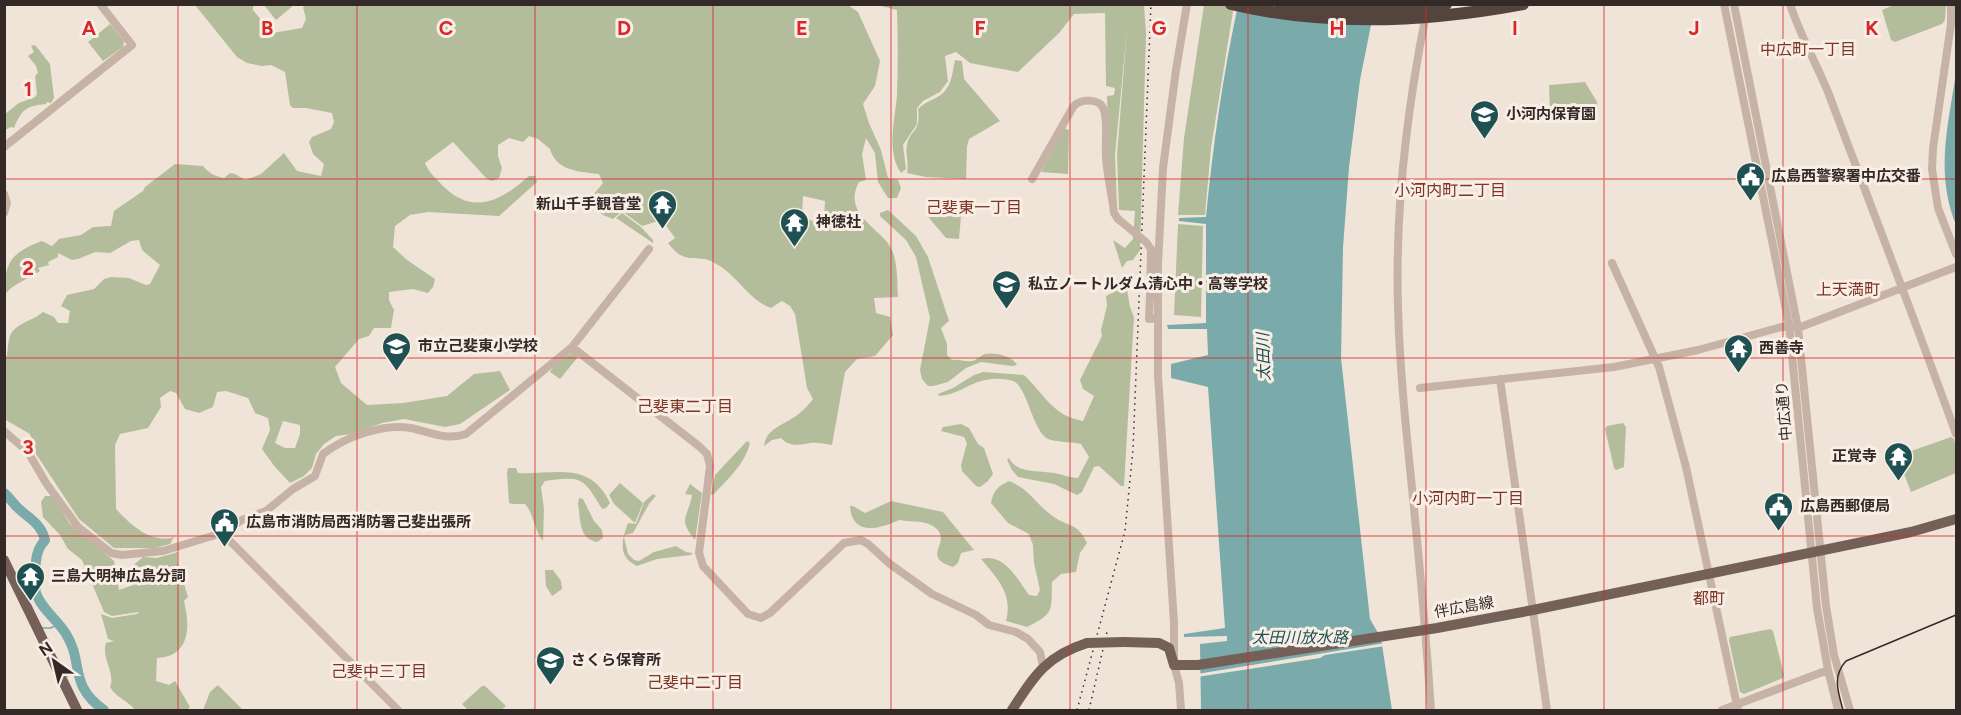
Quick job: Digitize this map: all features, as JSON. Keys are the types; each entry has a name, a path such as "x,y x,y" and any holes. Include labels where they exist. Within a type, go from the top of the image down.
{"highway":[{"path":"1231,4 1286,15 1358,20 1418,18 1523,4"},
{"path":"1281,4 1358,11 1446,4"}],"main road":[{"name":"伴広島線","path":"1178,665 1198,665 1533,610 1918,531 1956,519"},
{"path":"4,560 77,711"},
{"path":"1012,711 1031,681 1044,666 1061,653 1087,643 1159,642 1168,648 1178,665"}],"street":[{"path":"4,147 132,45 100,4"},
{"path":"1181,711 1158,376 1158,264 1163,168 1187,4"},
{"path":"1428,4 1420,44 1404,161 1398,264 1401,382 1431,711"},
{"path":"1724,4 1793,327"},
{"path":"1734,4 1793,327 1816,552 1834,655 1850,711"},
{"path":"1790,4 1795,20 1820,71 1956,434"},
{"path":"1951,4 1951,24 1932,148 1932,169 1938,208 1956,254"},
{"path":"1032,179 1072,107 1082,101 1089,100 1098,103 1104,110 1106,158 1114,213 1151,249 1149,319 1158,318"},
{"path":"4,194 7,204 4,213"},
{"path":"4,431 28,452 46,483 73,521 111,553 122,555 163,551 222,533 242,520 266,511 293,489 315,476 323,454 349,440 379,429 393,428 409,428 448,437 466,434 572,347 649,249"},
{"path":"1612,263 1655,358 1686,467 1737,707"},
{"path":"1420,388 1614,367 1698,350 1793,327 1956,267"},
{"path":"572,347 669,421 707,454 710,466 700,560 748,614 761,618 770,613 844,543 861,540 899,571 948,603 976,615 989,625 1016,632 1028,639 1041,652 1044,666"},
{"path":"1500,379 1547,711"},
{"path":"222,533 398,711"},
{"path":"1816,552 1817,608 1838,711"},
{"path":"1722,711 1828,670"}],"green space":[{"path":"195,5 253,5 253,10 272,33 302,28 306,19 303,7 306,5 848,5 858,12 880,61 875,86 863,104 881,150 888,178 898,180 901,188 897,198 888,198 878,182 875,153 866,138 862,154 866,180 859,182 855,204 865,220 887,242 894,255 898,297 874,298 876,313 890,317 893,335 875,356 857,359 845,372 832,445 815,443 795,445 781,438 772,440 764,446 770,433 800,413 813,399 807,388 795,314 790,306 782,301 771,308 756,299 729,273 713,262 680,255 668,243 675,238 662,220 642,226 622,211 613,219 603,215 584,200 594,194 603,183 599,174 577,171 563,166 553,156 550,149 538,139 529,136 523,142 509,138 498,145 498,156 502,168 499,178 492,181 487,179 453,142 425,163 430,172 453,195 464,200 486,202 508,192 529,176 535,176 537,182 499,216 428,212 410,215 395,226 393,247 407,260 435,279 433,287 428,293 413,289 389,292 389,300 394,310 391,328 374,328 369,336 359,339 335,367 341,383 367,405 403,403 447,396 474,374 500,371 510,390 460,424 445,427 404,419 382,423 352,434 336,436 324,444 316,454 312,468 304,476 290,483 262,449 270,430 268,418 255,413 248,398 226,391 217,392 213,407 199,413 185,409 176,393 170,391 160,398 161,407 148,428 120,434 115,445 116,509 142,532 157,538 174,537 170,544 155,548 114,548 79,519 36,454 30,434 4,419 5,360 10,336 20,325 43,312 54,317 58,323 68,323 70,311 61,306 67,295 94,289 104,279 111,277 129,278 146,285 150,284 160,265 142,250 139,240 131,241 110,253 95,252 72,260 58,253 58,257 48,262 49,265 38,268 40,271 14,286 5,296 8,267 16,255 31,245 42,241 52,246 59,239 81,235 93,227 111,226 114,211 143,191 175,164 203,166 217,176 224,178 230,173 245,180 261,174 284,153 297,171 321,176 324,164 313,154 309,142 312,137 331,129 334,122 332,113 293,108 290,105 285,72 271,65 247,63 237,57","holes":["803,196 825,201 824,218 812,221 802,215","283,421 300,425 300,434 295,448 285,448 275,443"]},
{"path":"264,5 294,5 276,20"},
{"path":"877,5 1144,5 1146,33 1140,250 1133,260 1127,261 1122,268 1113,240 1125,248 1133,239 1135,211 1119,210 1117,155 1127,29 1115,155 1117,208 1109,157 1107,96 1114,95 1115,88 1106,86 1105,13 1074,14 1059,33 1018,72 970,63 956,52 945,56 948,81 940,92 923,101 917,108 917,124 903,145 906,169 901,173 896,164 893,145 897,95 897,10"},
{"path":"1204,5 1234,5 1211,148 1205,215 1178,215 1184,138"},
{"path":"1894,5 1946,5 1945,20 1942,24 1895,42 1891,40 1882,10"},
{"path":"110,24 124,41 123,47 103,61 88,42"},
{"path":"33,45 50,64 54,98 51,103 47,102 26,110 14,128 5,130 5,114 19,103 37,94 35,76 38,73 36,66 28,56 34,52 31,46"},
{"path":"955,60 962,61 964,79 1000,121 969,139 966,179 926,177 907,173 907,148 917,126 918,109 947,89"},
{"path":"1585,82 1598,108 1552,112 1550,110 1550,85"},
{"path":"1064,128 1069,130 1068,174 1041,172"},
{"path":"931,202 962,205 959,239 946,238 929,218"},
{"path":"888,210 916,236 928,257 949,321 941,328 947,344 947,355 952,360 970,361 985,354 999,354 1008,357 1017,365 981,362 966,368 948,382 933,386 928,386 922,379 920,370 930,318 916,257 906,240 880,216 880,213"},
{"path":"622,213 641,227 653,243 616,218"},
{"path":"1178,224 1203,226 1201,317 1174,315"},
{"path":"1123,287 1127,289 1134,317 1124,486 1121,486 1099,466 1094,467 1082,492 1077,495 1054,484 1018,477 1007,460 1009,458 1017,467 1023,469 1078,478 1089,457 1081,444 1051,440 1043,435 1034,420 1024,394 1014,381 991,379 948,395 939,396 938,394 983,372 1024,375 1056,409 1083,421 1094,396 1083,389 1080,380 1102,336 1101,330 1107,306 1106,296"},
{"path":"573,352 578,357 560,379 550,372 554,366"},
{"path":"1623,423 1626,427 1624,467 1616,470 1605,429 1607,426"},
{"path":"961,424 969,428 978,444 984,448 993,474 980,487 976,486 962,471 961,465 967,443 964,437 941,431 943,427"},
{"path":"1951,437 1956,447 1956,473 1911,492 1897,456"},
{"path":"747,441 750,443 748,451 740,465 713,495 711,494 715,475"},
{"path":"508,468 516,468 518,473 558,472 582,475 602,489 610,503 602,509 590,490 580,481 567,479 545,481 541,487 544,509 543,541 525,504 509,503"},
{"path":"1009,481 1022,488 1054,517 1077,529 1087,543 1080,553 1076,572 1061,574 1052,582 1050,610 1043,618 1027,627 1006,621 1008,611 1006,595 998,580 981,559 989,558 1003,563 1029,595 1037,596 1040,590 1033,545 1029,534 1008,523 991,503 997,489"},
{"path":"620,483 643,503 635,523 614,504 609,495"},
{"path":"690,484 702,493 695,540 685,522 692,495 685,494"},
{"path":"653,494 656,496 633,533 624,537 628,554 634,560 639,561 654,552 676,546 693,553 657,559 637,566 624,553 623,542 624,536 628,523 636,524 644,502"},
{"path":"45,496 52,496 70,524 114,561 119,590 133,585 130,568 143,557 157,558 178,552 177,561 188,597 184,601 187,620 186,638 176,652 157,658 156,681 169,685 175,681 190,707 187,710 135,710 110,687 111,677 105,649 106,643 114,641 108,639 101,614 112,618 139,612 112,616 104,612 82,560 68,549 60,535 43,517 41,502"},
{"path":"579,498 583,499 594,521 602,530 603,538 597,542 586,537 583,532 580,522"},
{"path":"891,501 943,512 974,550 961,553 958,563 953,567 938,558 941,536 931,525 899,520 884,526 868,528 856,523 852,516 850,506 865,513"},
{"path":"545,570 553,570 561,581 562,589 552,596 546,586"},
{"path":"1770,629 1773,631 1783,678 1744,694 1740,692 1730,637"},
{"path":"218,685 243,710 203,710 210,692"},
{"path":"482,686 485,686 506,706 501,710 468,710 462,704"}],"water":[{"name":"太田川放水路","path":"1238,5 1375,5 1360,80 1349,167 1343,248 1341,358 1370,619 1381,638 1392,710 1201,710 1200,644 1227,641 1227,636 1184,637 1184,634 1225,628 1208,387 1171,378 1171,364 1208,355 1207,329 1168,329 1167,325 1206,323 1206,224 1179,221 1179,218 1206,217 1219,110"},
{"path":"1956,73 1956,225 1946,187 1945,149"}],"pier":[{"path":"1385,643 1385,646 1325,655 1320,658 1197,677 1197,674"}],"waterway":[{"path":"4,493 38,525 43,534 45,540 36,560 35,578 38,599 63,629 71,644 85,692 104,710"},
{"path":"20,584 35,586"},
{"path":"42,628 51,628 58,624"},
{"path":"67,676 77,672"}],"tram line":[{"path":"1843,710 1838,691 1838,678 1846,661 1956,615"}],"railway":[{"path":"1077,710 1125,531 1133,449 1151,4"},
{"path":"1089,710 1107,632"}],"place":[{"name":"小河内保育園","path":"1485,140"},
{"name":"広島西警察署中広交番","path":"1750,202"},
{"name":"新山千手観音堂","path":"662,230"},
{"name":"神徳社","path":"795,248"},
{"name":"私立ノートルダム清心中・高等学校","path":"1007,310"},
{"name":"市立己斐東小学校","path":"397,372"},
{"name":"西善寺","path":"1738,374"},
{"name":"正覚寺","path":"1898,482"},
{"name":"広島西郵便局","path":"1779,532"},
{"name":"広島市消防局西消防署己斐出張所","path":"225,548"},
{"name":"三島大明神広島分詞","path":"30,602"},
{"name":"さくら保育所","path":"550,686"}],"district":[{"name":"中広町一丁目","path":"1808,49"},
{"name":"小河内町二丁目","path":"1450,190"},
{"name":"己斐東一丁目","path":"974,207"},
{"name":"上天満町","path":"1848,289"},
{"name":"己斐東二丁目","path":"685,406"},
{"name":"小河内町一丁目","path":"1468,498"},
{"name":"都町","path":"1709,598"},
{"name":"己斐中三丁目","path":"379,671"},
{"name":"己斐中二丁目","path":"695,682"}],"water label":[{"name":"太田川","path":"1263,357"}]}
